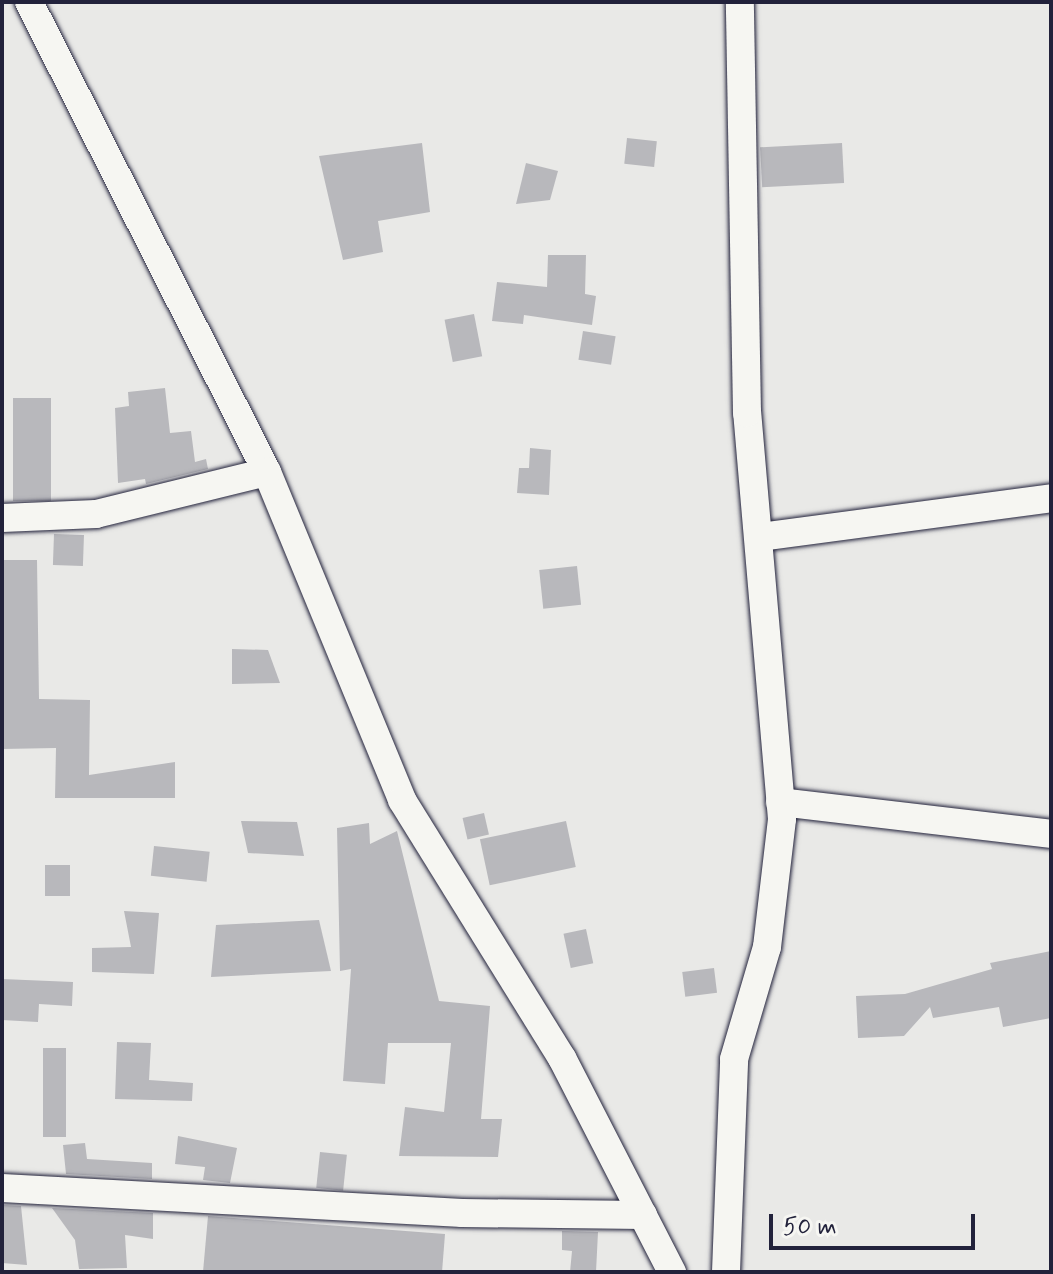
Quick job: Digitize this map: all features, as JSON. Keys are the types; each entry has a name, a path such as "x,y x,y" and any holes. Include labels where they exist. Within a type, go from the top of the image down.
{"street":[{"path":"29,2 267,472 402,800 562,1058 672,1272"},
{"path":"726,1272 729,1099 734,1059 767,947 779,868 780,802 764,662 760,537 747,413 740,2"},
{"path":"2,518 96,514 267,472"},
{"path":"760,537 1051,498"},
{"path":"780,802 1051,834"},
{"path":"2,1188 462,1213 643,1215"}],"building":[{"path":"627,138 657,141 654,167 624,164"},
{"path":"422,143 430,212 378,221 383,252 343,260 319,156"},
{"path":"842,143 844,183 762,187 760,147"},
{"path":"526,163 558,171 550,200 516,204"},
{"path":"548,255 586,255 585,294 596,296 592,325 524,315 523,324 492,321 497,282 547,287"},
{"path":"474,314 482,356 453,362 445,320"},
{"path":"583,331 616,336 611,365 578,360"},
{"path":"165,388 170,433 191,431 195,462 206,459 208,469 146,484 145,479 118,483 115,408 129,406 128,392"},
{"path":"13,398 51,398 51,501 13,501"},
{"path":"530,448 551,450 549,495 517,493 519,468 529,468"},
{"path":"54,534 84,535 83,566 53,565"},
{"path":"2,560 37,560 39,699 90,700 89,775 175,762 175,798 55,798 56,748 2,749"},
{"path":"577,566 581,605 543,609 539,570"},
{"path":"232,649 268,650 280,683 232,684"},
{"path":"484,813 489,834 468,839 463,818"},
{"path":"241,821 297,822 304,856 248,853"},
{"path":"566,821 576,867 490,885 480,839"},
{"path":"369,823 370,844 397,831 439,1001 490,1006 481,1119 502,1119 498,1157 399,1156 405,1107 444,1112 451,1043 388,1043 385,1084 343,1081 351,969 340,971 337,828"},
{"path":"154,846 210,852 207,882 151,876"},
{"path":"45,865 70,865 70,896 45,896"},
{"path":"124,911 159,913 154,974 92,972 92,948 131,947"},
{"path":"319,920 331,971 211,977 216,925"},
{"path":"586,929 593,963 571,968 564,934"},
{"path":"1051,951 1051,1018 1003,1027 999,1007 933,1018 930,1007 904,1036 858,1038 856,996 905,994 992,969 990,963"},
{"path":"714,968 717,993 685,997 682,972"},
{"path":"2,979 73,982 72,1006 39,1004 38,1022 2,1020"},
{"path":"117,1042 151,1043 149,1080 193,1083 192,1101 115,1099"},
{"path":"43,1048 66,1048 66,1137 43,1137"},
{"path":"178,1136 237,1148 230,1183 203,1180 205,1167 175,1164"},
{"path":"85,1143 87,1159 152,1163 152,1179 66,1174 63,1145"},
{"path":"320,1152 347,1155 343,1191 316,1188"},
{"path":"2,1205 21,1206 27,1265 2,1263"},
{"path":"52,1208 153,1213 153,1239 125,1235 127,1268 79,1269 75,1240"},
{"path":"208,1216 445,1234 442,1272 203,1272"},
{"path":"562,1231 598,1232 596,1272 570,1272 572,1251 562,1250"}]}
